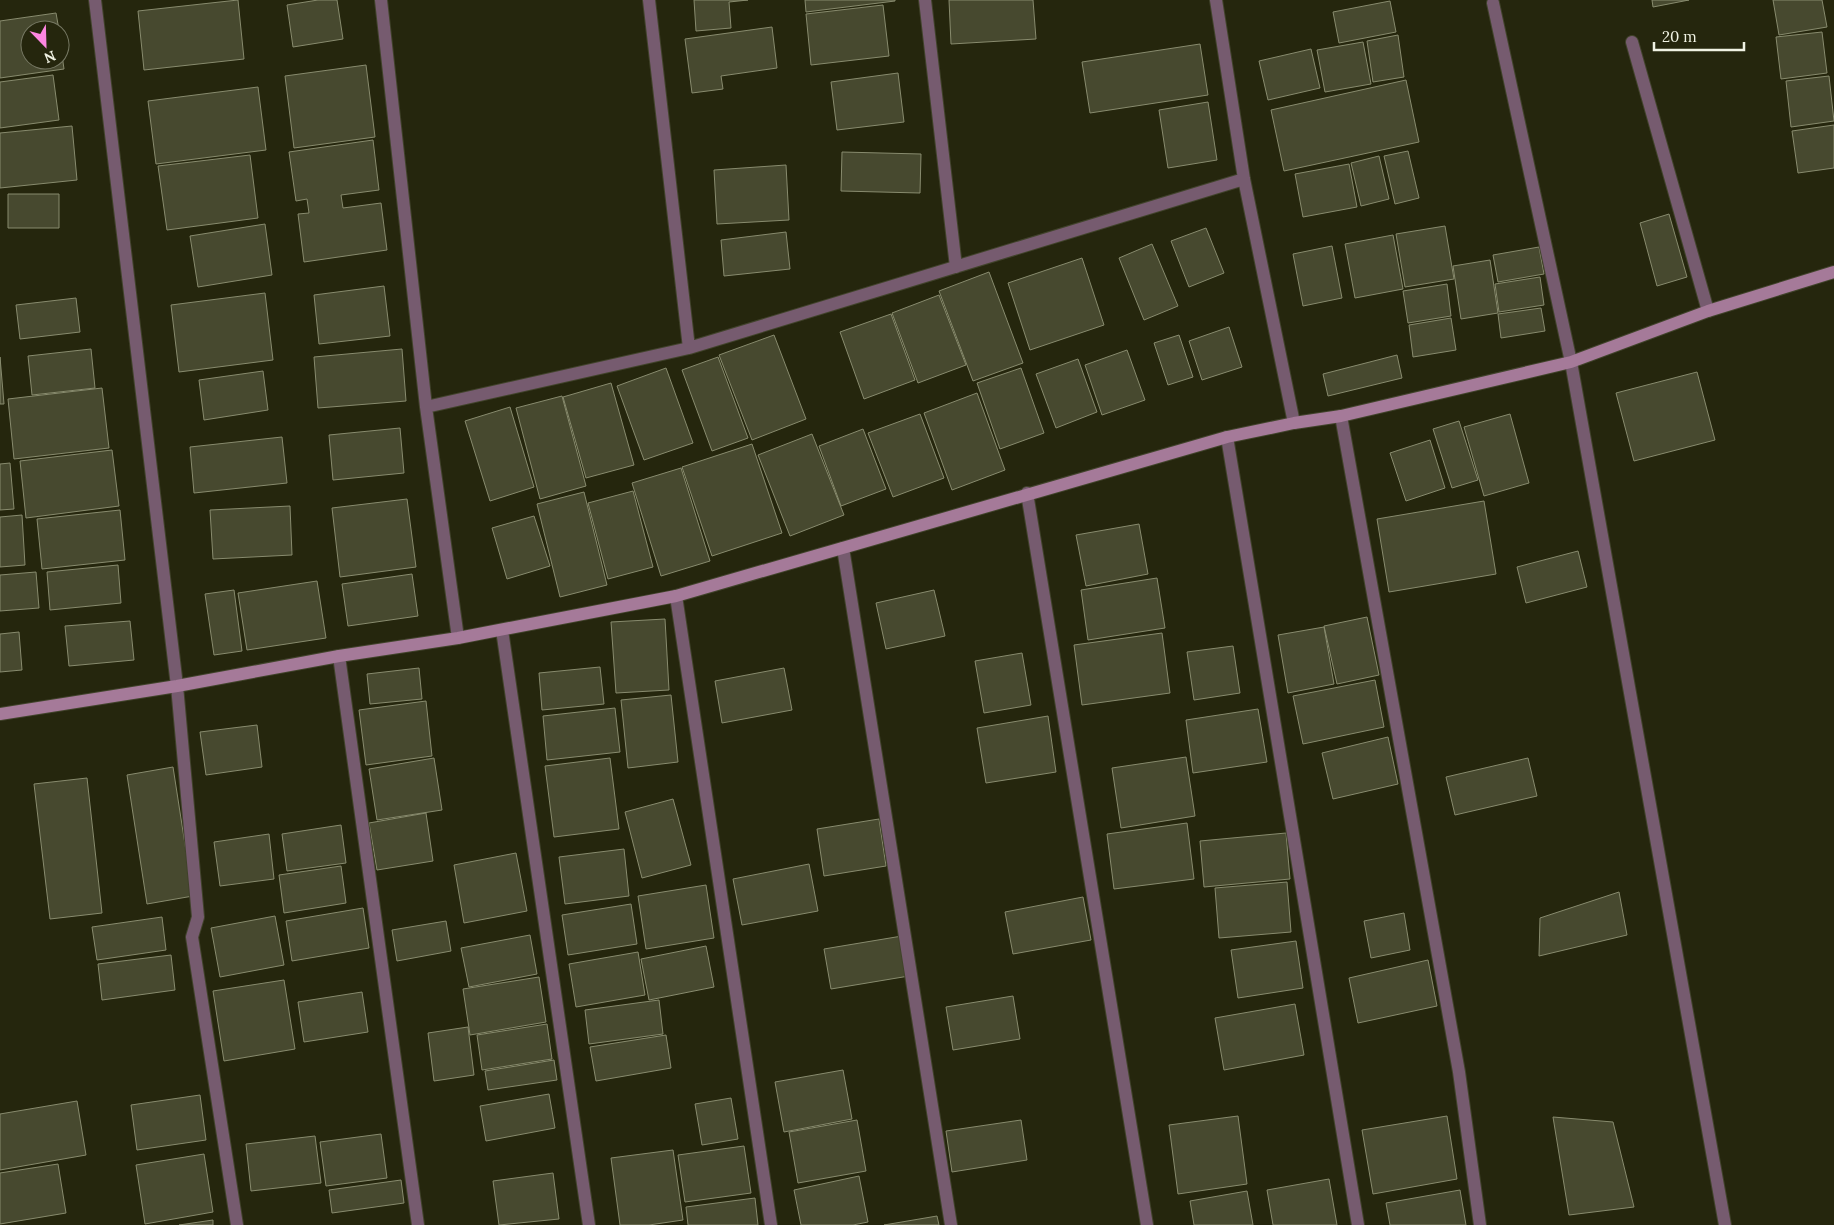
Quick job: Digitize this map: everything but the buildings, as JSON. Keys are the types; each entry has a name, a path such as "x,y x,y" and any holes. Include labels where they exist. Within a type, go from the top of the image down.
{"street":[{"path":"95,0 177,686 198,917 192,937 237,1225"},
{"path":"381,0 426,407 458,638"},
{"path":"649,0 689,348"},
{"path":"925,0 956,267"},
{"path":"1216,0 1244,179 1294,423"},
{"path":"1494,3 1571,362 1725,1225"},
{"path":"1632,42 1708,311"},
{"path":"426,407 689,348 1244,179"},
{"path":"0,714 177,686 338,656 458,638 676,596 1027,493 1227,437 1294,423 1341,416 1571,362 1708,311 1834,272"},
{"path":"1341,416 1460,1072 1480,1225"},
{"path":"1227,437 1358,1225"},
{"path":"1027,493 1147,1225"},
{"path":"843,548 951,1225"},
{"path":"676,596 771,1225"},
{"path":"502,630 589,1225"},
{"path":"338,656 418,1225"}]}
